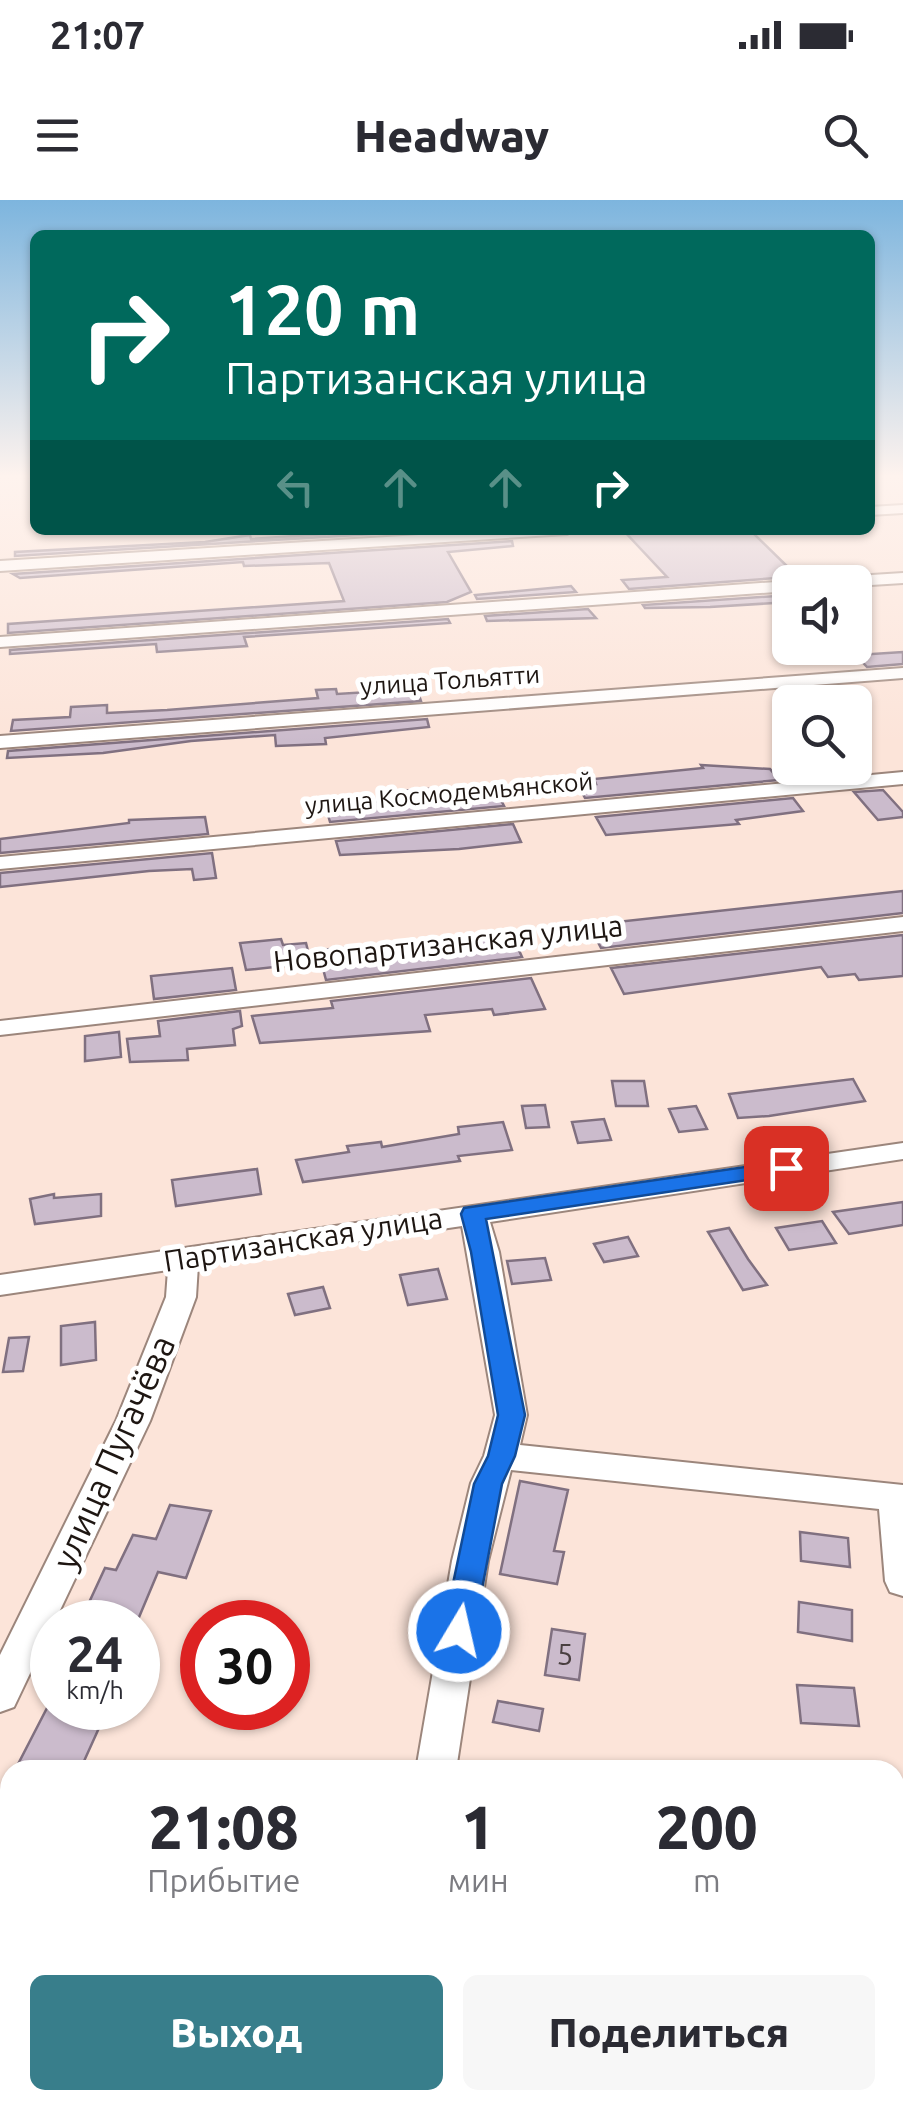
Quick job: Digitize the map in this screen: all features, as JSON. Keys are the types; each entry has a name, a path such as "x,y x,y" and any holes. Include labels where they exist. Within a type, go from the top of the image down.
{"street":[{"path":"0,566 29,564"},
{"path":"872,580 903,578"},
{"path":"0,642 772,587"},
{"name":"улица Тольятти","path":"0,742 903,672"},
{"name":"улица Космодемьянской","path":"0,863 903,778"},
{"name":"Новопартизанская улица","path":"0,1028 903,924"},
{"name":"Партизанская улица","path":"0,1284 903,1151"},
{"path":"438,1760 470,1561 488,1484 502,1456 512,1415 484,1252 473,1214"},
{"name":"улица Пугачёва","path":"0,1695 133,1420 181,1297 184,1258"},
{"path":"502,1456 899,1498 903,1581"}],"building":[{"path":"162,564 213,564 20,578 13,574"},
{"path":"329,564 455,564 471,592 447,602 8,633 8,624 344,601"},
{"path":"655,564 786,565 772,565 772,578 629,589 622,580 667,577"},
{"path":"571,586 576,592 477,599 475,595"},
{"path":"772,596 772,603 645,608 643,605"},
{"path":"588,609 596,618 487,621 485,616"},
{"path":"448,619 450,623 244,637 247,646 157,652 156,644 10,654 10,650"},
{"path":"903,652 903,664 867,667 872,665 872,654"},
{"path":"336,689 337,694 417,689 421,701 11,731 13,720 70,717 71,707 107,705 107,713 167,710 318,698 316,690"},
{"path":"427,719 429,727 325,738 326,744 276,746 275,735 103,753 7,758 8,751"},
{"path":"701,765 770,769 772,781 585,798 578,785 596,784 594,779 703,768"},
{"path":"438,788 440,796 497,792 504,806 330,822 326,808 390,800 388,792"},
{"path":"883,790 903,817 878,820 854,792"},
{"path":"793,798 803,811 736,820 739,824 606,835 596,817"},
{"path":"205,817 208,834 0,853 0,839 129,820"},
{"path":"513,824 521,842 459,849 340,855 336,841"},
{"path":"212,853 216,878 194,880 192,869 0,887 0,873"},
{"path":"903,891 903,913 601,948 589,925"},
{"path":"512,935 522,957 326,980 318,950 397,943 399,948"},
{"path":"903,935 903,976 859,980 855,974 828,977 821,967 624,994 611,968"},
{"path":"281,939 283,945 306,943 311,963 246,970 240,943"},
{"path":"232,968 236,990 154,999 151,976"},
{"path":"531,978 545,1009 494,1015 492,1009 425,1015 430,1031 260,1043 252,1016 333,1008 331,1001"},
{"path":"240,1011 242,1026 233,1029 235,1045 187,1049 188,1060 130,1062 127,1039 160,1036 158,1021"},
{"path":"119,1032 121,1057 85,1061 85,1036"},
{"path":"853,1079 865,1101 769,1116 738,1118 729,1094"},
{"path":"612,1081 644,1081 648,1106 616,1106"},
{"path":"545,1105 549,1127 526,1128 522,1106"},
{"path":"696,1106 707,1129 679,1132 669,1109"},
{"path":"604,1119 611,1140 578,1143 572,1122"},
{"path":"503,1122 512,1150 458,1156 460,1161 303,1182 296,1160 349,1152 347,1146 381,1142 382,1147 459,1134 458,1127"},
{"path":"257,1169 261,1194 176,1206 172,1180"},
{"path":"54,1194 54,1198 101,1194 101,1216 35,1224 30,1199"},
{"path":"903,1202 903,1225 849,1234 833,1212"},
{"path":"822,1221 836,1243 789,1250 776,1228"},
{"path":"729,1228 767,1285 743,1290 708,1232"},
{"path":"628,1237 638,1256 604,1262 594,1244"},
{"path":"545,1258 551,1280 512,1284 507,1261"},
{"path":"438,1269 447,1299 408,1305 400,1275"},
{"path":"323,1287 330,1308 295,1315 288,1294"},
{"path":"95,1322 96,1360 61,1365 61,1326"},
{"path":"29,1337 23,1371 3,1372 9,1338"},
{"path":"520,1481 568,1490 554,1551 564,1552 557,1584 500,1574"},
{"path":"170,1505 211,1511 186,1578 158,1572 146,1600 90,1600 105,1568 116,1570 133,1535 156,1539"},
{"path":"800,1532 848,1538 850,1567 801,1561"},
{"path":"799,1602 852,1610 852,1641 798,1632"},
{"path":"552,1629 585,1634 579,1680 545,1675"},
{"path":"797,1685 854,1688 859,1726 801,1723"},
{"path":"498,1701 543,1709 539,1731 493,1722"},
{"path":"36,1730 98,1730 85,1760 20,1760"}],"route":[{"path":"459,1631 488,1484 502,1456 512,1415 484,1252 473,1214 786,1168"}]}
